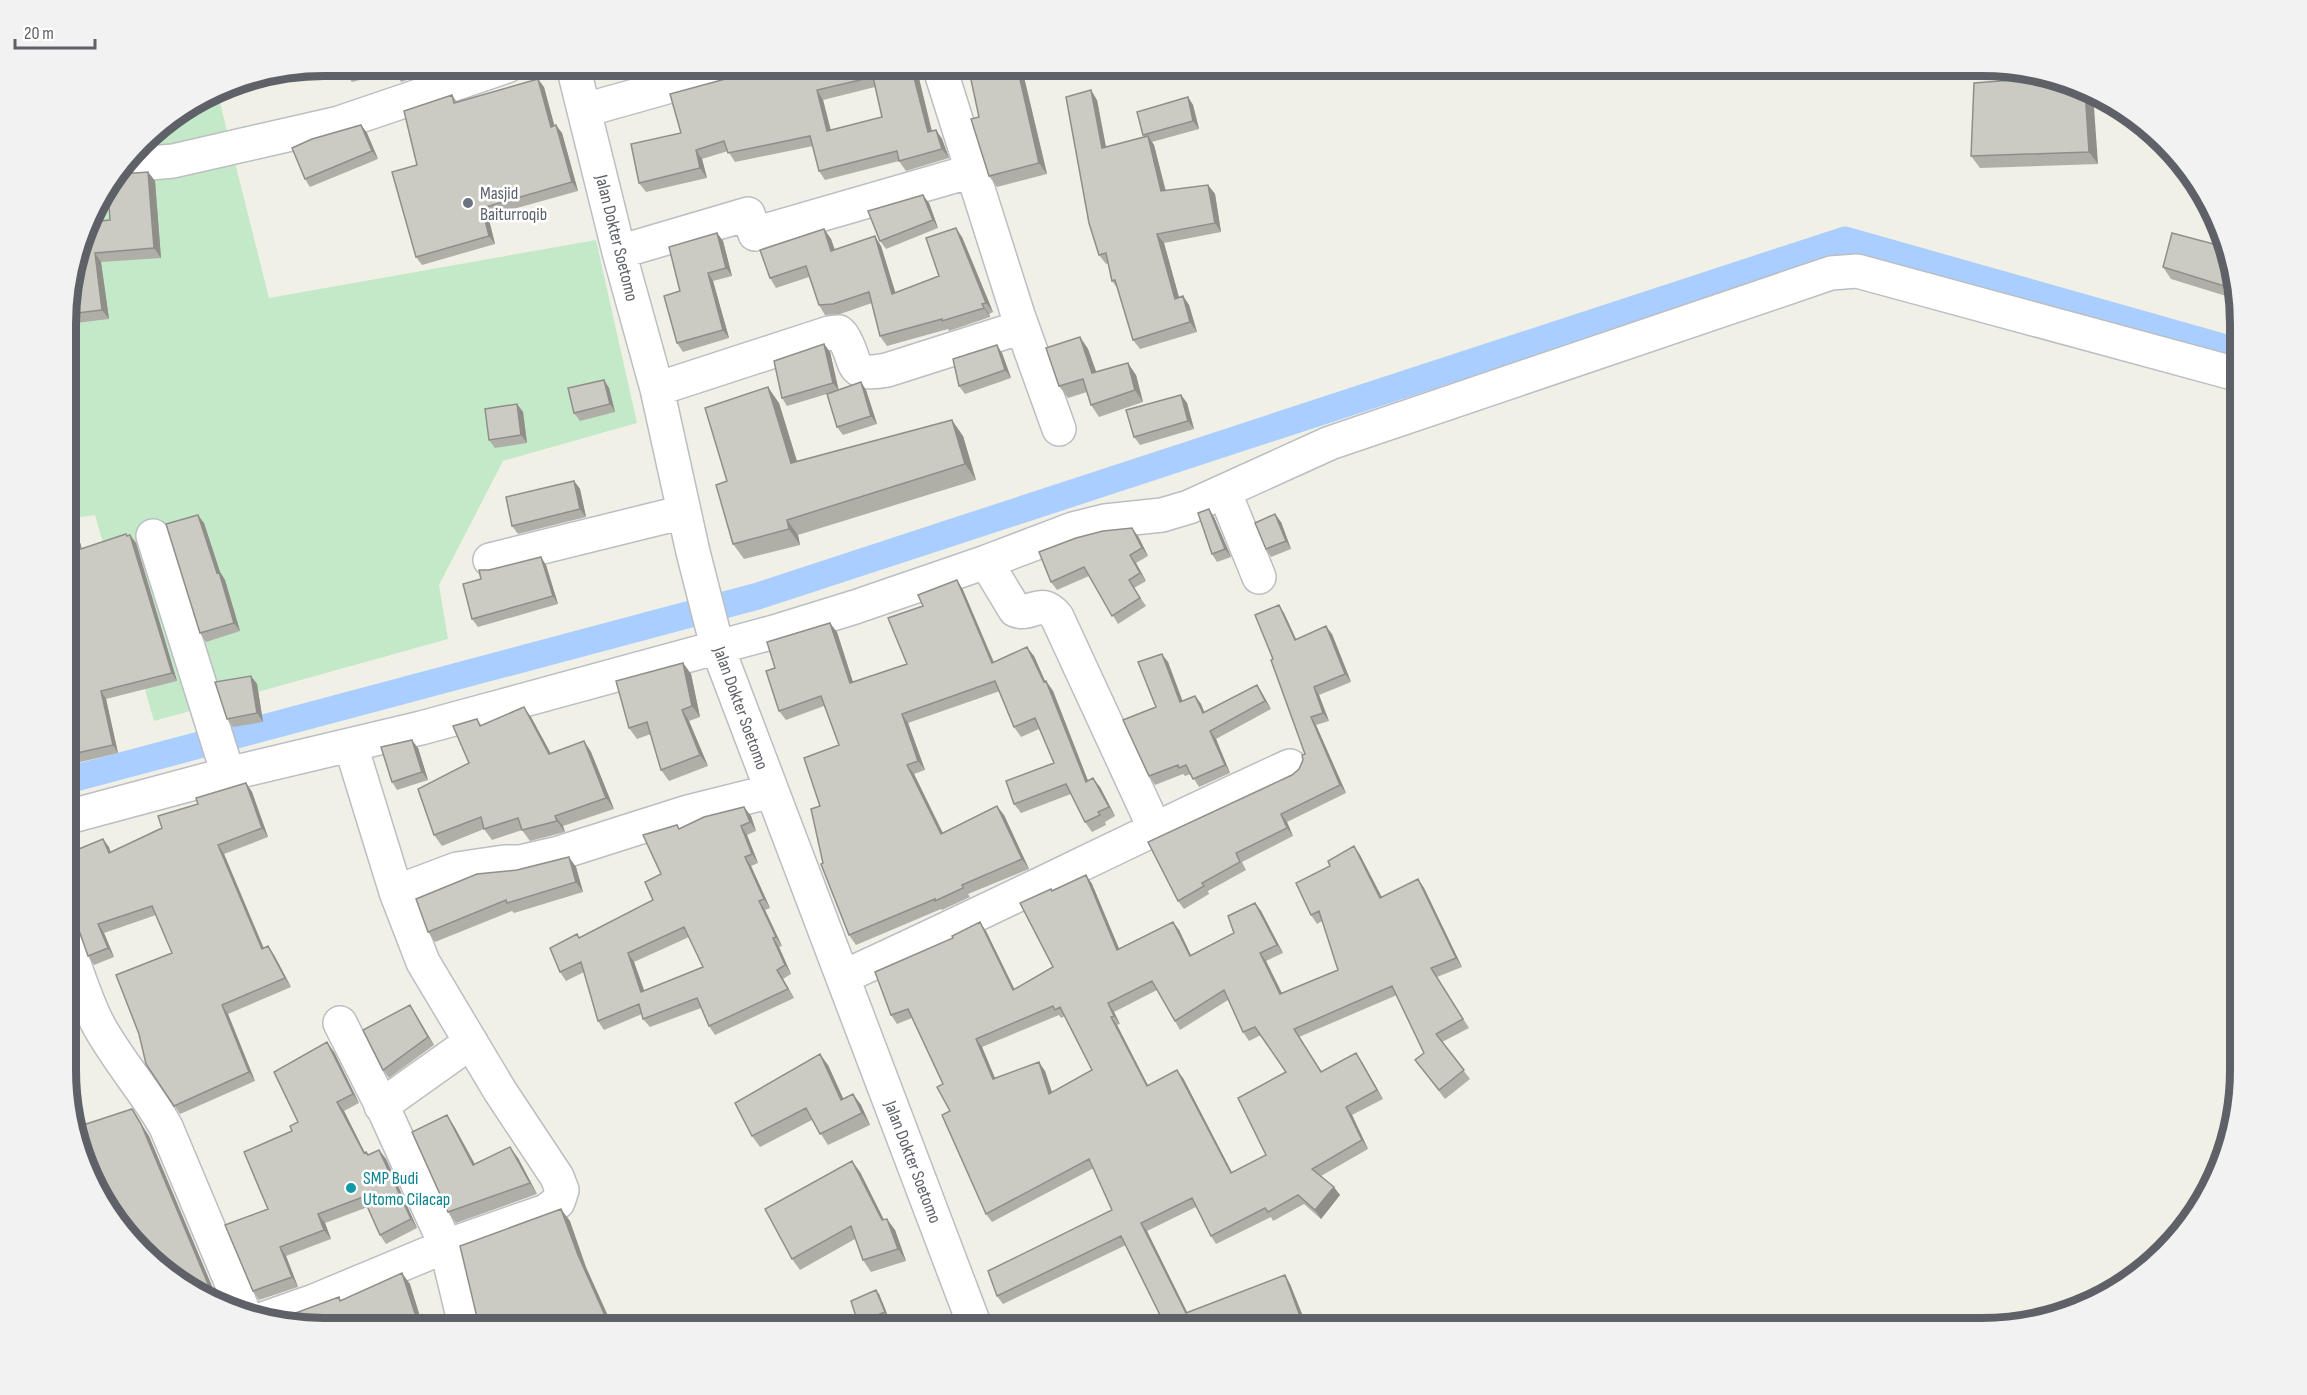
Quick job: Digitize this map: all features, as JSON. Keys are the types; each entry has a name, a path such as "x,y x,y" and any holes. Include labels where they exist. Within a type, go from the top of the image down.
{"street":[{"path":"135,164 173,161 339,123 478,76"},
{"name":"Jalan Dokter Soetomo","path":"576,76 619,252 657,389 713,632 972,1318"},
{"path":"585,110 706,76"},
{"path":"942,76 1022,327 1059,429"},
{"path":"619,252 748,214 755,234 972,171"},
{"path":"76,814 222,756 351,746 421,728 713,632 774,632 986,562 1073,529 1105,521 1162,515 1189,507 1330,443 1832,273 1857,271 2230,372"},
{"path":"657,389 829,333 839,332 855,367 862,373 870,373 887,370 1022,327"},
{"path":"1224,491 1259,577"},
{"path":"490,560 684,512"},
{"path":"153,536 222,756"},
{"path":"986,562 1015,610 1020,612 1043,607 1051,610 1057,617 1154,827"},
{"path":"277,1314 446,1246 546,1211 558,1202 562,1190 556,1176 423,962 396,892 351,746"},
{"path":"843,977 971,919 1154,827 1290,766"},
{"path":"396,892 457,869 520,862 559,853 688,812 772,791"},
{"path":"76,969 97,1023 117,1056 156,1108 166,1127 240,1303"},
{"path":"339,1023 381,1106 446,1246 463,1318"},
{"path":"381,1106 471,1042"}],"green space":[{"path":"219,100 269,298 596,240 637,423 503,461 439,585 448,639 154,721 95,515 76,518 76,325 81,276 85,261 102,215 118,187 138,161 161,138 187,118 215,102"}],"building":[{"path":"736,76 914,76 928,132 936,130 942,149 899,161 897,151 819,171 810,136 728,153 724,141 696,150 700,168 639,183 631,144 681,133 670,94","holes":["873,77 882,117 827,131 817,90"]},
{"path":"970,76 1019,76 1039,163 989,176 971,119 979,117"},
{"path":"538,79 551,127 556,125 572,182 482,208 489,236 416,257 392,172 417,165 404,111 452,95 454,103"},
{"path":"2031,81 2086,99 2089,152 1971,156 1974,83"},
{"path":"1091,90 1102,148 1148,136 1161,191 1208,185 1215,223 1157,234 1175,299 1183,296 1190,322 1133,340 1115,280 1112,281 1106,253 1099,255 1089,223 1066,97"},
{"path":"1188,97 1193,121 1143,135 1137,112"},
{"path":"361,125 372,151 305,179 292,148 312,139"},
{"path":"148,172 154,248 95,253 102,310 77,313 81,276 95,230 99,221 110,220 109,203 128,173"},
{"path":"923,195 933,220 880,241 868,211"},
{"path":"956,228 986,303 982,304 984,308 880,336 869,292 833,304 819,305 806,266 770,278 760,250 824,229 831,251 875,236 892,294 939,276 926,238"},
{"path":"717,233 726,268 708,273 723,330 677,343 664,296 680,291 669,247"},
{"path":"2172,233 2217,245 2227,287 2163,267"},
{"path":"1080,337 1092,373 1128,363 1135,390 1091,405 1083,379 1059,386 1046,348"},
{"path":"824,344 833,383 782,398 774,361"},
{"path":"997,345 1005,370 959,386 953,359"},
{"path":"604,380 610,404 574,413 568,388"},
{"path":"861,382 871,416 837,427 827,394"},
{"path":"768,387 791,463 952,420 965,464 787,520 789,529 733,544 716,485 727,481 705,408"},
{"path":"1181,395 1188,421 1134,437 1126,410"},
{"path":"517,404 521,435 489,440 485,409"},
{"path":"574,481 580,509 512,526 506,497"},
{"path":"1209,509 1225,549 1212,554 1198,513"},
{"path":"1275,514 1286,541 1266,549 1255,523"},
{"path":"198,515 217,573 219,572 234,623 200,633 166,524"},
{"path":"1132,528 1142,548 1130,555 1140,573 1129,580 1140,598 1112,616 1084,567 1051,582 1039,552 1103,531"},
{"path":"126,534 130,535 172,673 101,691 113,745 76,753 76,545 80,544 81,549"},
{"path":"541,557 553,596 472,619 463,584 481,579 479,570 489,570"},
{"path":"957,580 992,663 1027,647 1044,682 1046,681 1086,782 1093,778 1109,807 1098,812 1100,815 1085,822 1066,784 1014,804 1006,781 1054,763 1035,718 1014,727 995,681 902,714 918,761 907,765 941,834 997,806 1022,859 962,885 963,888 935,901 935,899 849,935 821,864 823,863 811,809 820,806 804,758 839,745 821,696 779,711 766,671 775,668 767,642 830,623 850,683 907,664 888,618 923,606 918,595"},
{"path":"1279,605 1295,640 1326,626 1345,674 1314,687 1323,713 1311,717 1340,785 1281,814 1287,828 1236,853 1240,862 1202,883 1204,886 1178,901 1148,842 1292,775 1299,769 1303,760 1302,755 1305,754 1271,660 1273,659 1255,615"},
{"path":"1162,654 1180,702 1195,696 1203,713 1257,685 1265,701 1210,731 1225,765 1193,779 1186,765 1179,768 1178,765 1149,776 1123,720 1156,707 1138,662"},
{"path":"683,663 692,706 682,710 700,755 661,770 647,722 629,728 616,681"},
{"path":"251,676 257,713 227,719 215,682"},
{"path":"524,707 549,754 584,741 606,798 555,816 557,821 522,830 518,818 484,829 481,817 434,835 418,789 469,763 453,726 477,719 480,726"},
{"path":"412,740 422,772 392,782 381,747"},
{"path":"246,783 262,828 218,845 262,949 268,946 285,978 222,1005 249,1072 174,1106 146,1064 139,1034 116,975 172,953 152,906 98,924 108,948 88,956 80,933 76,929 76,850 103,839 109,853 162,828 158,816 198,804 196,798"},
{"path":"744,807 750,822 741,826 752,854 745,857 764,899 759,901 776,937 773,938 785,965 777,970 788,989 709,1026 697,998 643,1019 639,1004 598,1021 581,962 560,972 550,948 577,934 579,938 653,900 645,882 661,874 643,835 677,825 679,829 704,817","holes":["684,927 703,967 641,992 628,953"]},
{"path":"1354,846 1380,898 1418,879 1456,958 1431,968 1463,1019 1436,1034 1464,1070 1439,1090 1415,1060 1424,1053 1392,986 1294,1029 1321,1072 1356,1053 1377,1090 1346,1107 1362,1140 1312,1169 1334,1187 1315,1210 1298,1195 1268,1212 1265,1208 1211,1236 1192,1198 1141,1223 1186,1313 1285,1275 1301,1318 1158,1318 1161,1317 1121,1236 997,1296 988,1271 1112,1210 1089,1159 986,1214 942,1115 950,1111 937,1087 943,1084 908,1009 891,1015 875,972 953,938 952,936 980,922 1013,990 1053,967 1020,903 1086,875 1117,950 1173,922 1190,956 1234,933 1228,916 1255,903 1277,945 1260,953 1280,994 1338,970 1319,911 1311,915 1296,883 1330,866 1328,861","holes":["1152,981 1175,1021 1224,990 1243,1032 1255,1027 1286,1072 1238,1098 1266,1155 1231,1173 1177,1070 1147,1086 1111,1017 1114,1016 1108,1003","1053,1006 1055,1010 1060,1007 1092,1070 1049,1094 1039,1062 993,1079 976,1039"]},
{"path":"569,857 576,882 507,903 506,900 428,932 416,899 477,874 517,870"},
{"path":"410,1005 428,1037 383,1070 363,1030"},
{"path":"327,1042 353,1094 337,1102 364,1153 368,1155 379,1150 411,1219 380,1235 363,1197 318,1214 324,1230 280,1247 292,1277 253,1291 225,1225 268,1209 244,1152 292,1131 290,1126 298,1122 274,1072"},
{"path":"820,1054 841,1100 853,1094 862,1113 820,1134 806,1108 752,1136 735,1103"},
{"path":"132,1109 141,1124 211,1291 187,1277 161,1257 138,1234 118,1208 102,1180 83,1125"},
{"path":"447,1115 473,1165 510,1147 530,1183 448,1212 412,1132"},
{"path":"852,1161 882,1220 887,1219 898,1249 863,1260 851,1226 792,1259 765,1209"},
{"path":"561,1209 578,1255 606,1318 475,1318 476,1313 460,1246"},
{"path":"402,1273 416,1318 309,1318 289,1316 339,1297 340,1301"},
{"path":"876,1290 885,1312 870,1318 856,1318 851,1301"}],"waterway":[{"path":"76,778 758,596 1845,240 2230,349"}],"place":[{"name":"Masjid Baiturroqib","path":"468,203"},
{"name":"SMP Budi Utomo Cilacap","path":"351,1188"}]}
